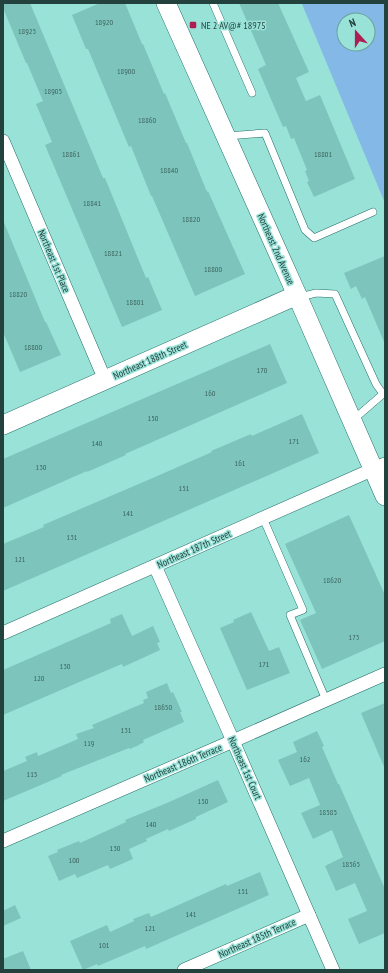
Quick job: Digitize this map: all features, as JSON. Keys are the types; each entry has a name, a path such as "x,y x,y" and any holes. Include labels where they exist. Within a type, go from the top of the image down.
{"street":[{"name":"Northeast 2nd Avenue","path":"166,3 352,421 379,467 385,496"},
{"name":"Northeast 1st Place","path":"3,141 105,380"},
{"name":"Northeast 188th Street","path":"3,425 297,296"},
{"name":"Northeast 187th Street","path":"3,633 379,467"},
{"name":"Northeast 1st Court","path":"155,566 333,970"},
{"name":"Northeast 186th Terrace","path":"3,841 385,674"},
{"name":"Northeast 185th Terrace","path":"184,970 309,915"}],"lane":[{"path":"213,3 252,93"},
{"path":"225,136 265,133 304,230 314,238 373,212"},
{"path":"297,296 316,293 335,294 376,384 384,394 352,421"},
{"path":"263,518 303,610 290,616 326,700"}],"water":[{"path":"302,3 385,3 385,203 302,4"}],"building":[{"path":"3,3 30,3 103,178 105,178 146,278 148,277 162,310 122,327 45,145 52,142 36,104 43,101 3,8"},
{"path":"100,3 125,3 207,192 208,191 245,274 195,296 151,196 131,146 129,147 88,49 86,49 72,15"},
{"path":"239,3 278,3 309,72 296,78 306,101 320,95 355,179 314,197 307,182 309,181 305,171 307,170 294,138 291,139 286,126 283,127 258,69 266,65"},
{"path":"3,220 45,322 61,355 20,372 3,332"},
{"path":"385,256 385,344 365,297 362,299 356,286 351,289 344,273"},
{"path":"270,344 287,383 3,508 3,459"},
{"path":"302,414 319,453 3,591 3,544 44,527 43,525 212,452 211,451 251,434 252,436"},
{"path":"349,515 385,595 385,641 322,669 300,620 316,613 285,544"},
{"path":"251,612 269,651 279,647 290,673 247,690 220,628"},
{"path":"122,614 132,636 153,626 160,642 157,643 160,650 123,667 122,664 3,715 3,670 111,623 110,619"},
{"path":"167,683 182,712 180,712 184,722 143,740 144,742 137,746 61,775 62,776 3,801 3,771 27,761 25,757 37,752 38,756 78,739 76,734 94,728 92,725 144,703 143,700 148,698 146,692"},
{"path":"385,703 385,769 361,713"},
{"path":"317,731 324,746 322,747 385,889 385,933 359,944 348,919 367,911 355,883 336,891 325,866 343,857 332,830 313,839 301,813 320,805 309,778 290,786 278,760 297,752 293,742"},
{"path":"218,780 228,802 196,817 196,819 146,839 147,841 129,849 133,859 110,869 108,865 77,878 75,874 59,881 48,856 58,852 57,850 79,841 80,843 126,822 125,820"},
{"path":"260,872 269,895 146,949 145,946 98,966 97,964 83,970 70,941 107,925 110,932 134,921 133,919 149,913 151,917 226,884 227,886"},
{"path":"15,905 21,918 3,926 3,911"},
{"path":"23,951 31,970 3,970 3,959"}],"place":[{"name":"NE 2 AV@# 18975","path":"193,25"}]}
